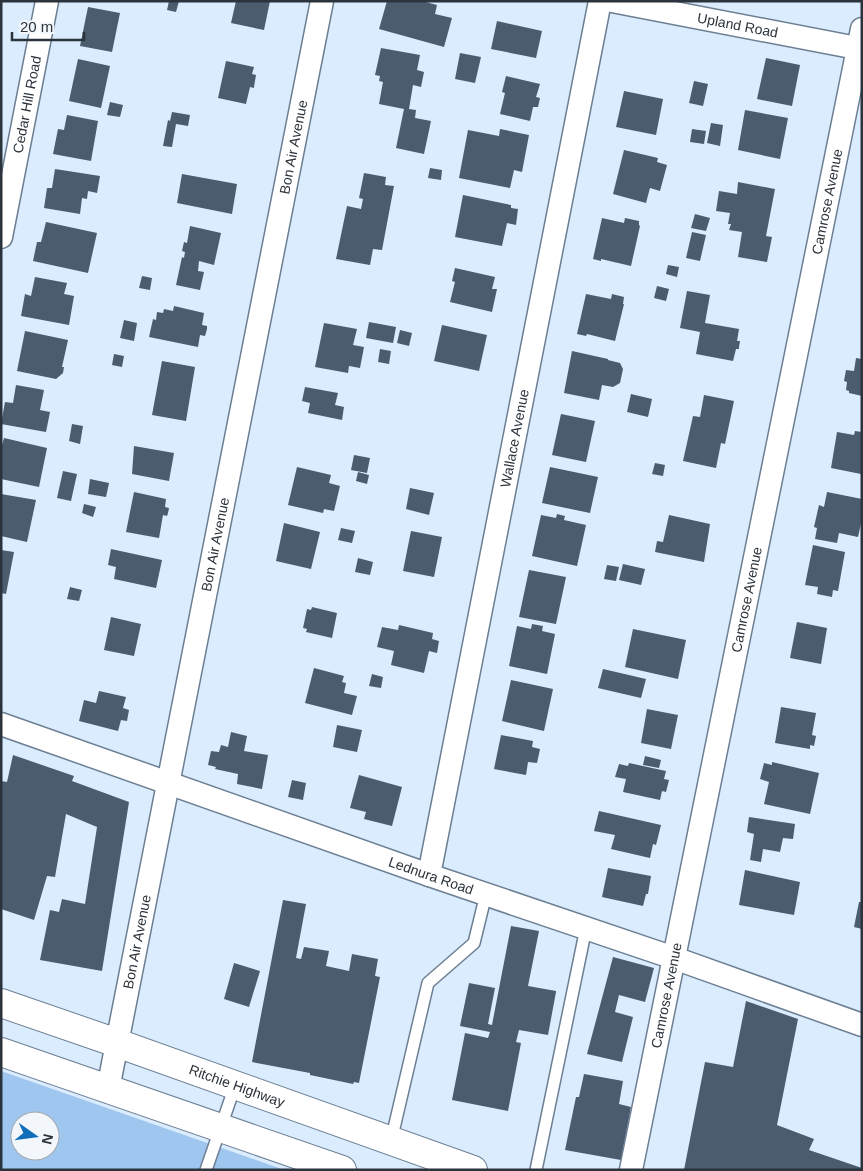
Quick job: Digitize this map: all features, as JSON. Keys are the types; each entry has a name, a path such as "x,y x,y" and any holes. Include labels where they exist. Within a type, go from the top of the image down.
{"main road":[{"name":"Ritchie Highway","path":"1,1003 473,1170"},
{"path":"1,1052 342,1170"}],"street":[{"name":"Cedar Hill Road","path":"1,237 48,1"},
{"name":"Bon Air Avenue","path":"108,1089 322,1"},
{"name":"Wallace Avenue","path":"429,875 600,1"},
{"name":"Upland Road","path":"612,1 860,42"},
{"name":"Camrose Avenue","path":"631,1170 860,42"},
{"name":"Lednura Road","path":"1,724 862,1025"}],"lane":[{"path":"391,1141 428,983 474,943 486,894"},
{"path":"536,1170 586,928"},
{"path":"206,1170 235,1086"}],"shaded area":[{"path":"1,1071 285,1170 1,1170"}],"building":[{"path":"169,1 179,1 176,12 167,10"},
{"path":"236,1 270,1 264,30 231,23"},
{"path":"387,1 422,1 437,5 435,14 452,18 444,47 379,29"},
{"path":"88,7 120,13 112,52 80,46"},
{"path":"497,21 542,31 536,58 491,49"},
{"path":"381,48 420,55 417,70 424,72 421,87 413,85 409,109 416,110 415,118 431,121 424,154 396,148 404,109 379,104 383,82 379,81 380,76 375,75"},
{"path":"460,53 481,57 475,83 455,79"},
{"path":"766,58 800,65 792,106 757,99"},
{"path":"78,59 110,66 101,108 69,101"},
{"path":"226,61 254,67 252,74 256,75 254,88 250,87 246,104 218,98"},
{"path":"506,76 540,84 536,97 540,98 538,107 533,107 530,121 500,114 505,93 502,92"},
{"path":"694,81 708,84 703,106 689,103"},
{"path":"624,91 663,99 656,135 616,127"},
{"path":"110,102 123,105 120,117 107,115"},
{"path":"745,110 788,118 780,159 738,150"},
{"path":"172,112 190,115 188,126 176,124 172,147 163,146 168,120 170,121"},
{"path":"67,115 98,121 91,161 53,154 58,129 64,130"},
{"path":"711,123 723,125 720,146 707,143"},
{"path":"500,129 529,135 522,172 514,170 510,188 459,178 468,130 499,136"},
{"path":"692,129 706,131 704,144 690,142"},
{"path":"624,150 658,158 657,162 667,165 660,191 650,188 646,203 613,194"},
{"path":"430,168 442,170 441,180 428,178"},
{"path":"55,169 100,176 97,193 88,191 87,199 82,198 80,214 44,208 47,188 52,188"},
{"path":"364,173 386,177 385,185 394,186 382,250 373,249 370,265 336,259 347,206 361,209 363,199 359,198"},
{"path":"182,174 237,184 232,214 177,203"},
{"path":"738,182 775,189 766,236 772,237 767,262 738,257 742,232 729,230 731,224 728,224 730,213 716,211 719,191 737,194"},
{"path":"463,195 511,205 511,208 518,209 516,225 507,223 502,246 455,237"},
{"path":"695,214 710,218 706,231 691,228"},
{"path":"602,218 624,223 625,218 639,221 640,226 631,266 593,259"},
{"path":"46,222 97,233 88,273 33,261 37,242 41,242"},
{"path":"190,226 221,233 214,265 199,261 198,271 204,272 200,290 176,285 182,257 184,258 185,252 182,251 184,242 187,243"},
{"path":"692,232 706,235 700,261 686,258"},
{"path":"668,265 679,267 677,277 666,274"},
{"path":"455,268 495,277 492,289 497,289 492,312 450,302 455,282 452,281"},
{"path":"142,276 152,278 150,290 139,288"},
{"path":"35,277 67,283 64,294 74,296 69,325 21,316 25,294 31,296"},
{"path":"657,286 669,289 666,301 654,298"},
{"path":"687,291 710,295 705,323 739,329 737,341 740,341 739,349 736,349 733,361 696,354 700,332 680,328"},
{"path":"586,294 611,299 612,294 624,297 615,341 587,334 586,336 577,334"},
{"path":"174,306 204,313 202,325 207,326 207,329 205,336 200,335 198,347 149,337 153,319 156,320 157,312 163,313 164,309 173,311"},
{"path":"124,320 137,323 134,341 120,338"},
{"path":"369,322 396,327 393,343 366,338"},
{"path":"324,323 357,329 353,345 364,347 360,368 349,366 348,373 315,367"},
{"path":"442,325 487,335 479,371 434,361"},
{"path":"400,330 412,333 409,346 397,343"},
{"path":"25,331 68,340 62,367 64,367 63,373 56,379 17,371"},
{"path":"380,349 391,351 389,364 378,362"},
{"path":"572,351 620,363 623,369 620,383 613,387 602,385 599,400 564,393"},
{"path":"114,354 124,356 122,367 112,365"},
{"path":"856,358 862,359 862,396 849,393 846,390 847,382 844,381 846,370 854,371"},
{"path":"162,361 195,367 186,421 152,415"},
{"path":"16,385 44,390 40,410 50,412 46,432 1,424 5,402 13,403"},
{"path":"305,387 338,393 335,405 344,407 342,420 308,413 310,403 302,401"},
{"path":"631,394 652,399 648,417 627,412"},
{"path":"704,395 734,401 725,444 721,443 716,468 683,461 693,416 700,417"},
{"path":"561,414 595,421 586,462 552,455"},
{"path":"72,424 83,426 80,444 69,441"},
{"path":"855,431 862,432 861,474 831,468 837,432 854,435"},
{"path":"4,438 47,448 39,487 1,479 1,449"},
{"path":"134,446 174,453 169,481 132,474"},
{"path":"354,455 370,458 367,473 351,470"},
{"path":"655,463 665,465 663,476 652,474"},
{"path":"297,467 331,475 329,483 340,486 334,511 324,509 323,513 288,505"},
{"path":"550,467 598,477 590,513 542,503"},
{"path":"63,471 77,474 71,501 57,498"},
{"path":"358,472 369,475 367,484 356,481"},
{"path":"90,479 109,483 106,497 88,494"},
{"path":"410,488 434,493 429,515 406,509"},
{"path":"134,492 166,499 165,507 169,508 167,516 163,515 159,538 126,532"},
{"path":"827,492 862,499 862,519 858,537 839,533 837,543 815,539 817,528 814,527 819,505 824,507"},
{"path":"1,494 36,500 27,542 1,536"},
{"path":"84,504 96,507 93,517 82,513"},
{"path":"557,514 565,516 564,520 586,525 577,566 532,556 541,515 556,518"},
{"path":"669,515 710,524 704,562 655,552 657,541 663,542"},
{"path":"284,523 320,532 311,569 276,561"},
{"path":"341,528 355,531 352,543 338,540"},
{"path":"411,531 442,537 434,577 403,571"},
{"path":"813,545 845,552 838,591 833,590 832,597 817,594 818,587 805,585"},
{"path":"111,549 162,560 156,588 114,579 116,567 108,565"},
{"path":"1,550 14,552 6,594 1,593"},
{"path":"358,558 373,562 370,575 355,572"},
{"path":"623,564 645,569 641,585 619,580"},
{"path":"607,565 619,567 616,581 604,579"},
{"path":"529,570 566,577 556,624 519,617"},
{"path":"70,587 82,590 79,601 67,599"},
{"path":"312,607 337,613 332,638 306,632 307,629 303,628 307,609 311,610"},
{"path":"111,617 141,624 134,656 104,650"},
{"path":"797,622 827,628 821,664 790,658"},
{"path":"532,624 543,626 542,631 555,634 547,674 509,666 517,626 531,629"},
{"path":"399,625 433,633 432,639 439,641 437,653 429,651 424,673 391,665 394,651 377,647 382,627 398,630"},
{"path":"633,629 686,640 678,679 625,667"},
{"path":"314,668 344,676 342,682 346,683 344,693 357,696 352,715 305,703"},
{"path":"603,669 646,679 641,698 598,688"},
{"path":"372,674 383,677 381,688 369,686"},
{"path":"511,680 553,689 544,731 502,721"},
{"path":"99,691 126,697 123,708 129,710 127,721 121,720 118,731 79,721 84,700 96,703"},
{"path":"781,707 816,713 812,735 816,736 814,746 810,745 810,749 775,743"},
{"path":"647,709 678,715 671,749 641,743"},
{"path":"337,725 362,730 357,752 333,747"},
{"path":"231,732 247,736 244,751 268,755 262,789 237,784 238,774 215,769 216,767 208,765 211,751 219,752 221,745 228,747"},
{"path":"501,735 533,741 532,747 540,749 537,763 528,762 526,775 494,769"},
{"path":"13,755 74,776 72,781 129,802 102,971 40,960 50,910 59,912 62,899 85,904 97,827 66,814 55,877 47,876 34,920 1,909 1,781 7,782"},
{"path":"645,756 661,760 659,768 643,765"},
{"path":"772,762 819,773 810,814 764,804 769,782 760,779 764,763 772,765"},
{"path":"629,763 666,771 664,779 669,780 666,792 662,791 660,800 623,792 626,779 615,777 619,764 628,766"},
{"path":"359,775 402,787 392,826 364,819 366,812 350,808"},
{"path":"292,780 306,783 303,800 288,797"},
{"path":"599,811 661,825 656,845 653,844 650,858 611,849 615,835 594,831"},
{"path":"749,817 795,824 793,839 783,838 780,852 763,849 761,862 750,860 754,834 747,832"},
{"path":"608,868 651,876 648,894 646,894 643,906 602,897"},
{"path":"745,870 800,882 794,915 739,905"},
{"path":"283,900 306,904 296,958 301,959 304,947 329,951 326,966 349,971 352,954 378,959 375,976 380,977 359,1083 354,1082 353,1084 310,1075 310,1073 252,1062"},
{"path":"859,902 862,902 862,929 854,927"},
{"path":"511,926 539,931 528,986 556,992 548,1035 519,1030 516,1042 521,1043 508,1111 452,1100 465,1033 488,1038 490,1032 460,1026 469,983 495,988 488,1024 492,1025"},
{"path":"613,957 654,968 645,1002 619,995 615,1012 633,1017 622,1062 587,1054"},
{"path":"234,963 260,971 249,1007 224,999"},
{"path":"746,1001 798,1019 777,1125 814,1139 809,1150 862,1168 862,1170 684,1170 705,1062 733,1067"},
{"path":"584,1074 623,1081 619,1104 631,1107 621,1160 565,1150 576,1097 579,1097"}]}
